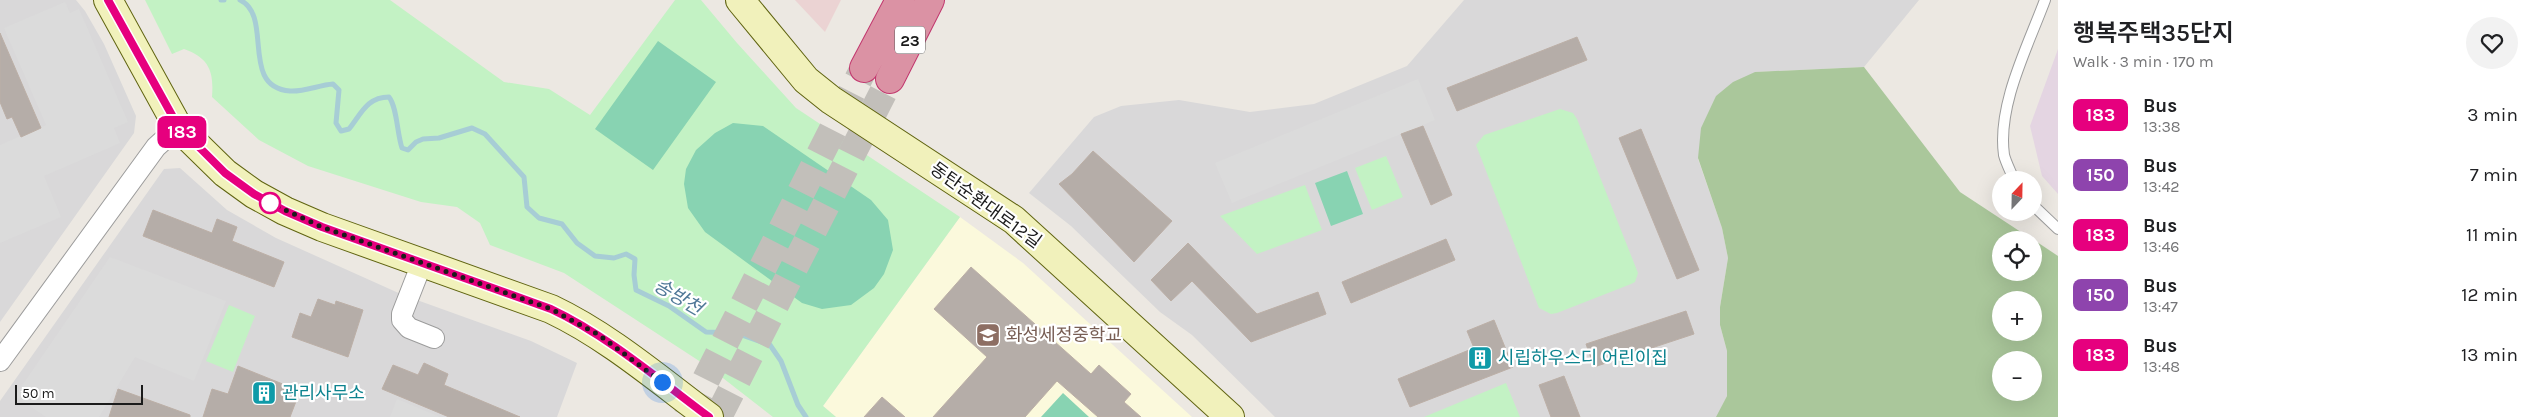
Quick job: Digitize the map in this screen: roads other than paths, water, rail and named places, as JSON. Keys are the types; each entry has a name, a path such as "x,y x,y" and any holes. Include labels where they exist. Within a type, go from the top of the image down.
{"highway":[{"path":"885,27 889,0"},
{"name":"23","path":"864,68 900,0"},
{"name":"23","path":"890,79 930,0"},
{"path":"908,44 942,0"}],"street":[{"path":"108,0 178,126 225,173 254,194 285,211 322,227 551,309 599,335 709,417"},
{"name":"동탄순환대로12길","path":"740,0 806,80 831,100 1014,220 1230,417"},
{"path":"0,361 156,147 178,126"},
{"path":"422,263 402,314 402,320 409,328 434,338"}],"lane":[{"path":"2010,171 2004,157 2004,124 2009,99 2045,0"},
{"path":"2042,213 2058,228"}],"waterway":[{"name":"송방천","path":"240,0 250,8 255,20 261,65 265,77 275,87 295,91 333,84 339,90 336,123 341,131 349,129 370,103 389,97 394,107 402,148 408,150 416,142 423,139 439,138 472,128 485,134 524,177 527,207 539,218 562,224 577,243 595,256 614,258 626,254 635,259 634,275 636,290 669,306 706,332 736,333 770,345 781,361 798,405 806,417"}],"tunnel":[{"path":"687,417 864,68"},
{"path":"718,417 890,79"}],"place":[{"name":"화성세정중학교","path":"988,335"},
{"name":"시립하우스디 어린이집","path":"1480,358"},
{"name":"관리사무소","path":"264,393"}]}
